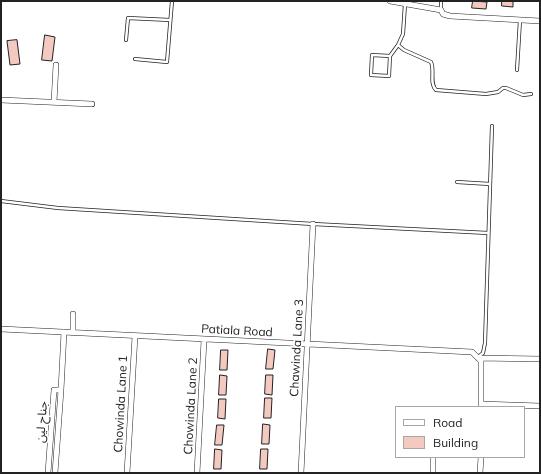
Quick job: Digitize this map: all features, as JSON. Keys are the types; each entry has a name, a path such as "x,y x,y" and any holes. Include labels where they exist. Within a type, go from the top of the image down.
{"street":[{"path":"390,1 441,10 443,14 450,16 540,21"},
{"path":"54,102 56,65"},
{"path":"1,100 92,104"},
{"name":"Chawinda Lane 3","path":"301,473 313,224"},
{"path":"73,314 73,333"},
{"name":"Patiala Road","path":"1,329 472,352 478,358"},
{"name":"جناح لین","path":"48,473 54,390 60,390 64,332"},
{"name":"Chowinda Lane 1","path":"127,473 135,336"},
{"name":"Chowinda Lane 2","path":"197,473 204,340"},
{"path":"478,358 540,359"},
{"path":"478,358 481,361 481,405 540,406"},
{"path":"55,473 60,390"},
{"path":"50,443 56,443"},
{"path":"432,473 433,458"},
{"path":"480,473 481,458"}],"lane":[{"path":"135,59 167,62 172,1"},
{"path":"441,1 441,10"},
{"path":"390,56 372,55 371,75 389,76 390,56 404,34 403,3"},
{"path":"126,40 128,18 170,20"},
{"path":"517,70 520,19"},
{"path":"398,45 411,54 431,62 433,88 436,90 486,94 498,92 503,88 506,88 523,95 531,94"},
{"path":"478,358 483,353 485,343 492,126"},
{"path":"457,182 490,184"},
{"path":"1,201 58,208 488,233"}],"building":[{"path":"473,1 487,2 486,9 472,8"},
{"path":"502,1 513,1 513,7 502,6"},
{"path":"45,35 55,37 52,61 42,60"},
{"path":"17,40 20,64 10,65 7,41"},
{"path":"268,349 275,350 273,369 266,369"},
{"path":"221,350 228,350 227,370 220,370"},
{"path":"220,375 227,376 226,395 219,395"},
{"path":"266,375 273,375 272,395 265,394"},
{"path":"265,398 272,398 271,418 264,418"},
{"path":"219,399 226,399 225,419 218,418"},
{"path":"263,424 270,425 269,444 262,444"},
{"path":"217,425 224,425 222,445 215,445"},
{"path":"215,449 222,450 221,469 214,469"},
{"path":"261,449 268,449 267,469 260,469"}]}
